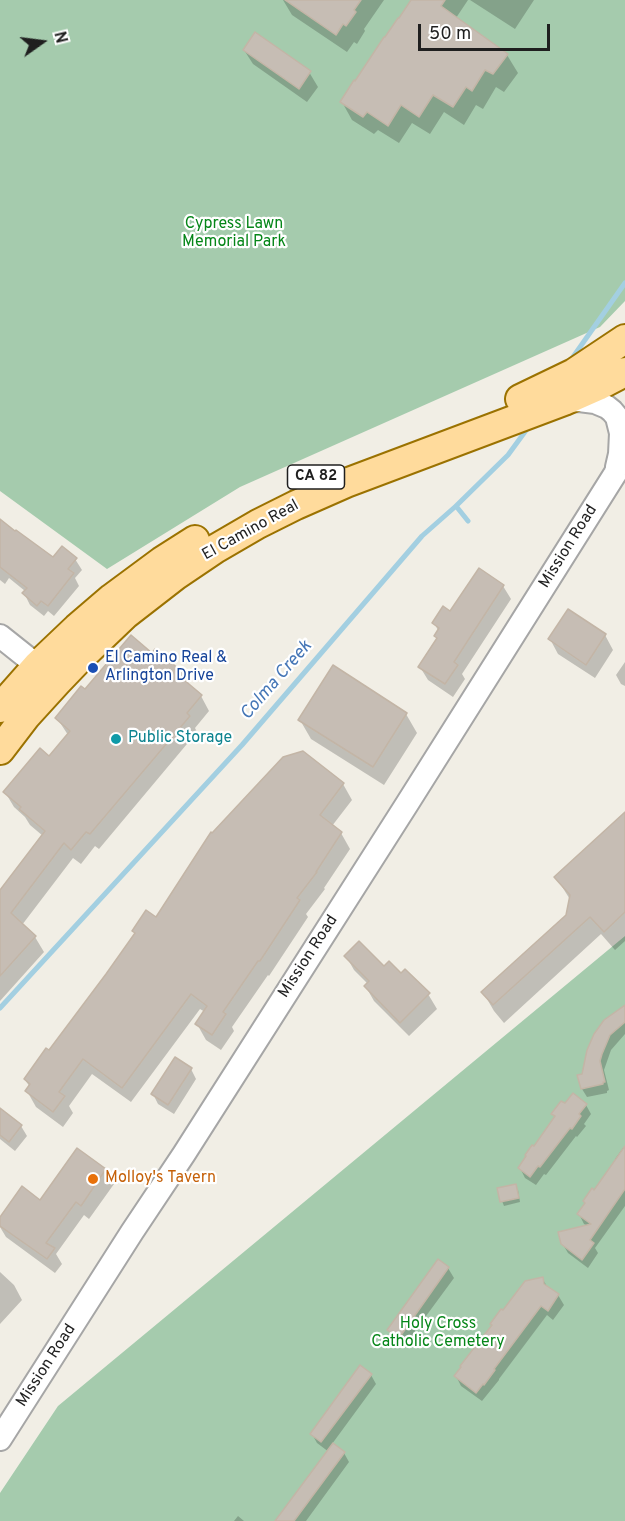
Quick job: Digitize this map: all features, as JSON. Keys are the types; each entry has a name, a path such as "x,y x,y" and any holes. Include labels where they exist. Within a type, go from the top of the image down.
{"main road":[{"name":"El Camino Real","path":"0,750 26,716 47,674 77,628 112,598 162,561 205,533 289,489 539,391 574,373 625,339"},
{"name":"El Camino Real","path":"0,708 47,674 80,658 126,614 175,576 258,524 346,483 564,401 625,372"}],"street":[{"name":"Mission Road","path":"564,401 596,402 607,407 616,417 621,443 618,464 620,470"},
{"name":"Mission Road","path":"0,1438 620,470 625,454"},
{"path":"0,636 47,674"}],"green space":[{"name":"Cypress Lawn Memorial Park","path":"0,0 625,0 625,301 600,327 240,487 107,569 0,491"},
{"name":"Holy Cross Catholic Cemetery","path":"625,936 625,1521 0,1521 0,1493 58,1406"}],"building":[{"path":"285,0 361,0 346,26 343,24 336,35"},
{"path":"411,0 445,0 441,6 508,54 493,74 485,70 472,91 466,87 453,107 433,95 419,117 401,105 388,126 367,112 363,117 340,102"},
{"path":"255,32 311,71 299,89 243,50"},
{"path":"0,519 53,557 62,546 77,558 68,569 74,573 48,606 41,601 37,606 22,593 27,588 0,567"},
{"path":"479,568 504,585 454,662 458,665 445,684 418,667 437,638 434,636 439,628 432,623 443,606 450,611"},
{"path":"568,609 606,634 586,665 548,639"},
{"name":"Public Storage","path":"131,635 152,653 155,649 186,675 183,679 202,695 187,713 190,716 90,834 86,832 71,850 64,843 11,913 36,936 0,976 0,890 45,831 3,792 40,748 49,756 70,731 55,718 81,686 85,689"},
{"path":"333,665 407,713 373,767 298,720"},
{"path":"303,751 344,783 320,815 342,832 317,872 297,898 300,900 260,961 223,1012 226,1014 212,1035 195,1024 207,1006 191,994 122,1088 83,1059 59,1092 65,1096 53,1112 25,1091 30,1084 24,1079 46,1048 49,1050 106,974 135,933 132,931 146,910 156,917 211,832 283,757"},
{"path":"625,812 625,912 604,932 590,917 493,1005 481,992 566,915 570,895 554,877"},
{"path":"359,941 384,966 389,961 401,973 405,969 430,993 400,1023 364,986 369,981 344,956"},
{"path":"625,1005 625,1022 610,1035 600,1061 605,1082 581,1089 577,1075 582,1074 587,1050 594,1034 604,1020"},
{"path":"175,1057 192,1068 168,1105 151,1094"},
{"path":"573,1093 587,1104 579,1114 581,1116 530,1177 518,1168 532,1145 534,1146 555,1116 551,1114 561,1101 565,1103"},
{"path":"0,1108 22,1125 9,1142 0,1135"},
{"path":"625,1146 625,1189 590,1240 594,1243 582,1260 561,1244 558,1232 591,1224 577,1214 592,1188 594,1190"},
{"path":"77,1148 106,1169 81,1206 76,1202 46,1243 55,1248 47,1259 0,1226 0,1217 22,1186 40,1200"},
{"path":"516,1184 519,1198 500,1202 497,1188"},
{"path":"438,1259 449,1267 399,1338 387,1330"},
{"path":"543,1277 544,1284 559,1294 548,1311 541,1306 476,1393 454,1376 492,1325 490,1324 501,1309 503,1310 525,1281"},
{"path":"360,1365 372,1374 321,1442 310,1434"},
{"path":"333,1443 345,1452 294,1521 275,1521"}],"waterway":[{"name":"Colma Creek","path":"573,357 625,283"},
{"name":"Colma Creek","path":"0,1008 242,745 422,536 508,455 527,429"},
{"path":"456,506 468,521"}],"place":[{"name":"El Camino Real & Arlington Drive","path":"93,668"},
{"name":"Public Storage","path":"116,739"},
{"name":"Molloy's Tavern","path":"93,1179"}]}
